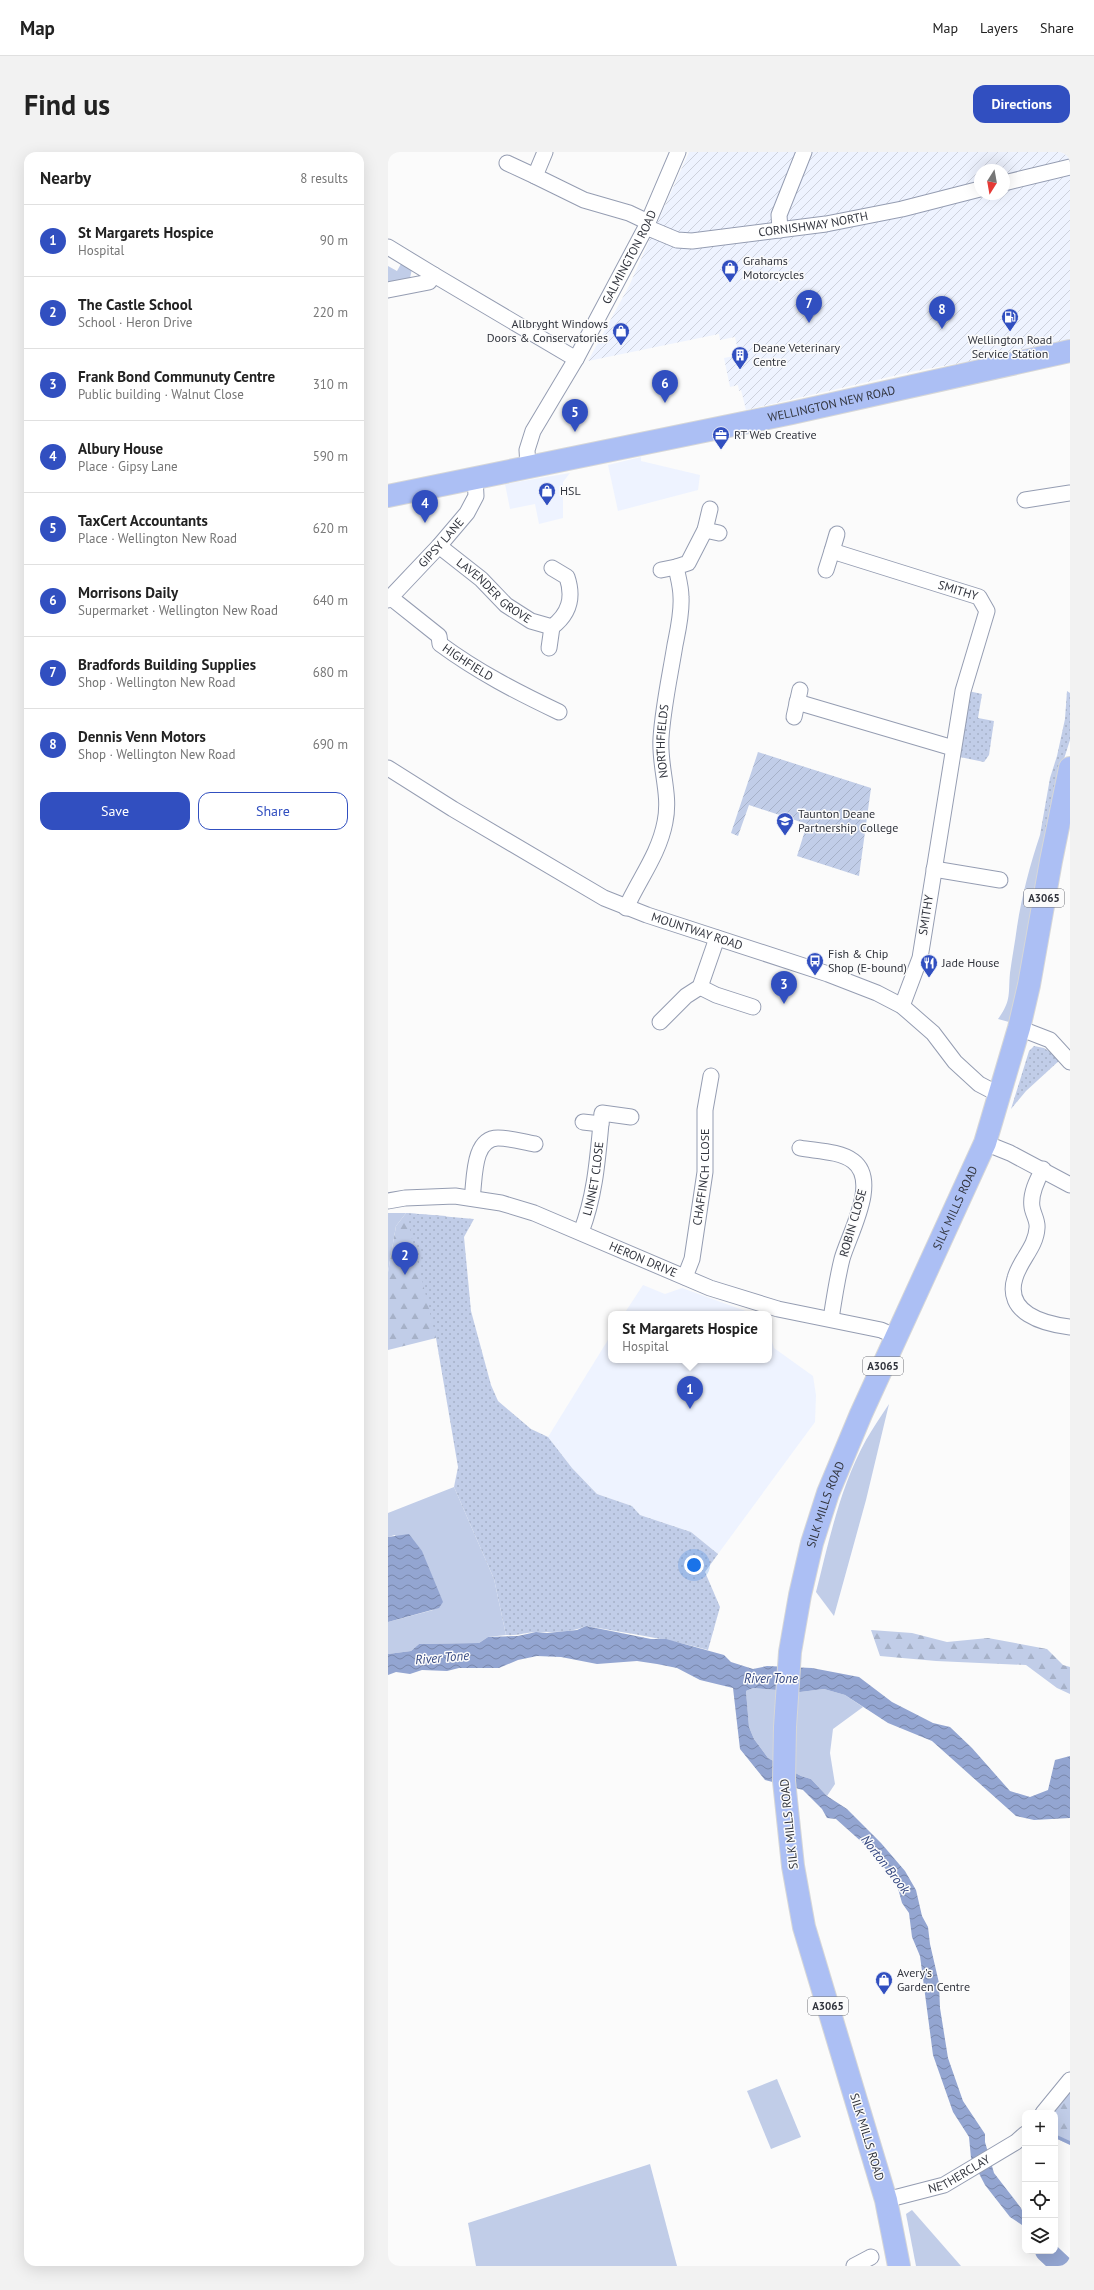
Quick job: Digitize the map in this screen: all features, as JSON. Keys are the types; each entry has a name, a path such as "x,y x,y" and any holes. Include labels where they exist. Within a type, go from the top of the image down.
{"main road":[{"name":"WELLINGTON NEW ROAD","path":"388,496 528,466 792,413 1070,351"},
{"name":"SILK MILLS ROAD","path":"899,2266 886,2200 804,1927 793,1866 787,1808 784,1752 790,1652 800,1595 812,1543 828,1493 861,1414 985,1143 1019,1028 1029,986 1069,776"}],"street":[{"path":"535,176 545,152"},
{"name":"GALMINGTON ROAD","path":"528,466 527,450 533,431 576,359 647,225 678,152"},
{"path":"780,230 779,214 804,152"},
{"name":"CORNISHWAY NORTH","path":"507,163 584,200 629,213 647,225 677,240 692,241 826,224 895,210 974,190"},
{"path":"1010,182 1070,167"},
{"path":"388,247 576,359"},
{"path":"388,290 429,282 434,275"},
{"name":"GIPSY LANE","path":"389,599 439,546 474,503 476,486 475,477"},
{"path":"1035,503 1070,493"},
{"path":"661,570 688,563 712,532 710,509"},
{"path":"826,570 837,534"},
{"name":"LAVENDER GROVE","path":"439,546 481,579 506,605 531,621 552,627"},
{"name":"SMITHY","path":"832,551 979,598 985,605 987,611 968,673 953,748 920,958 902,1006"},
{"name":"NORTHFIELDS","path":"626,908 650,864 665,823 667,805 666,786 660,756 664,710 680,619 682,597 676,567"},
{"path":"548,648 552,627 567,612 571,600 572,574 552,568"},
{"name":"HIGHFIELD","path":"389,599 439,636 440,644 466,663 500,684 559,712"},
{"path":"794,717 799,696 953,748"},
{"name":"MOUNTWAY ROAD","path":"388,768 453,809 604,898 626,908 828,974 878,993 902,1006 933,1033 955,1062 979,1084 1000,1094"},
{"path":"934,869 1000,880"},
{"path":"660,1022 686,996 700,987 717,938"},
{"path":"700,987 716,995 753,1007"},
{"path":"1019,1028 1050,1040 1070,1062"},
{"name":"CHAFFINCH CLOSE","path":"685,1276 692,1259 705,1172 705,1116 711,1076"},
{"name":"LINNET CLOSE","path":"581,1232 589,1212 602,1113 631,1117"},
{"name":"LINNET CLOSE","path":"583,1122 601,1124"},
{"path":"472,1198 477,1156 481,1148 497,1138 535,1144"},
{"path":"985,1143 1044,1169 1070,1185"},
{"name":"ROBIN CLOSE","path":"800,1148 850,1159 859,1167 865,1183 858,1217 843,1257 831,1319"},
{"path":"1044,1169 1033,1190 1032,1200 1037,1227 1034,1244 1015,1277 1013,1290 1015,1299 1030,1316 1041,1322 1070,1327"},
{"name":"HERON DRIVE","path":"388,1201 405,1198 455,1196 501,1203 534,1213 581,1232 710,1288 778,1309 880,1330 897,1337"},
{"path":"1046,2110 1070,2080"},
{"name":"NETHERCLAY","path":"886,2200 944,2185 992,2157 1022,2136"},
{"path":"854,2266 871,2257"}],"shaded area":[{"path":"689,152 1070,152 1070,340 1029,351 915,371 746,410 741,390 739,391 738,385 730,387 724,358 739,355 735,337 720,340 719,334 588,361 629,286"},
{"path":"641,457 641,461 700,475 698,490 618,511 608,465"},
{"path":"570,473 563,482 563,518 539,524 535,504 510,509 505,484"},
{"path":"643,1285 665,1294 682,1288 746,1311 626,1311"},
{"path":"608,1340 608,1363 772,1363 772,1341 774,1348 813,1376 816,1395 815,1422 718,1554 691,1532 640,1515 632,1506 597,1494 572,1468 548,1437"}],"green space":[{"path":"402,262 412,269 410,278 388,283 388,266 397,271"},
{"path":"968,691 982,694 978,718 994,721 989,755 984,762 955,756"},
{"path":"1067,691 1070,693 1070,740 1057,781 1045,835 1040,835 1050,778 1057,756 1065,719"},
{"path":"758,752 871,788 859,876 797,856 807,824 749,805 738,836 731,833"},
{"path":"1040,835 1045,835 1025,956 1009,1022 998,1019 1006,1007 1021,903"},
{"path":"1034,1046 1044,1048 1061,1059 1026,1091 1011,1109 1029,1051"},
{"path":"388,1213 406,1213 396,1226 388,1272"},
{"path":"406,1213 446,1216 436,1338 388,1350 388,1272 396,1226"},
{"path":"406,1213 474,1219 464,1237 471,1311 491,1385 498,1401 531,1429 548,1437 572,1468 597,1494 632,1506 640,1515 691,1532 718,1554 705,1572 720,1607 708,1650 663,1639 586,1626 568,1631 533,1632 506,1635 494,1579 454,1487 458,1467 436,1338"},
{"path":"889,1404 866,1500 834,1616 816,1592 836,1514 857,1458"},
{"path":"454,1487 494,1579 506,1635 488,1637 479,1643 419,1644 411,1651 388,1654 388,1622 433,1610 395,1535 388,1537 388,1513"},
{"path":"871,1630 912,1633 947,1642 988,1638 1047,1649 1063,1665 1070,1667 1070,1694 1057,1688 1026,1665 936,1661 880,1656"},
{"path":"753,1688 800,1692 824,1689 845,1695 863,1707 833,1729 830,1753 835,1784 827,1796 811,1779 801,1776 768,1758 754,1739 749,1727 746,1691"},
{"path":"777,2079 801,2137 771,2149 747,2091"},
{"path":"1070,2090 1070,2145 1058,2139 1058,2110 1053,2110"},
{"path":"650,2164 677,2266 476,2266 468,2223"},
{"path":"912,2210 961,2266 916,2266 906,2214"}],"water":[{"path":"409,1534 422,1551 443,1602 439,1608 388,1622 388,1537"},
{"name":"River Tone","path":"586,1626 651,1639 666,1639 724,1655 731,1662 753,1669 767,1666 812,1668 859,1677 892,1702 933,1723 950,1727 972,1748 1010,1791 1030,1797 1048,1790 1055,1760 1070,1756 1070,1818 1034,1820 1016,1816 932,1741 888,1723 845,1695 824,1689 800,1692 753,1688 746,1691 749,1727 754,1739 768,1758 801,1776 811,1779 827,1796 847,1809 881,1843 905,1871 916,1890 922,1916 928,1927 930,1944 939,1983 940,2008 948,2058 963,2101 985,2134 985,2142 994,2173 1022,2210 1022,2225 1010,2217 985,2185 971,2158 969,2137 953,2112 933,2055 920,1956 912,1937 909,1913 902,1903 896,1881 864,1844 836,1819 827,1818 822,1809 803,1790 765,1780 740,1749 733,1688 700,1680 677,1668 657,1664 637,1661 597,1664 561,1657 537,1656 518,1660 499,1668 459,1668 447,1671 422,1670 410,1674 396,1672 388,1675 388,1654 411,1651 419,1644 479,1643 488,1637 518,1636 536,1632 547,1633 577,1630"}],"waterway":[{"path":"1058,2137 1070,2143"},
{"name":"Norton Brook","path":"1049,2254 1062,2266"}],"place":[{"name":"Grahams Motorcycles","path":"730,283"},
{"name":"Bradfords Building Supplies","path":"809,323"},
{"name":"Dennis Venn Motors","path":"942,329"},
{"name":"Wellington Road Service Station","path":"1010,332"},
{"name":"Allbryght Windows Doors & Conservatories","path":"621,346"},
{"name":"Deane Veterinary Centre","path":"740,370"},
{"name":"Morrisons Daily","path":"665,403"},
{"name":"TaxCert Accountants","path":"575,432"},
{"name":"RT Web Creative","path":"721,450"},
{"name":"HSL","path":"547,506"},
{"name":"Albury House","path":"425,523"},
{"name":"Taunton Deane Partnership College","path":"785,836"},
{"name":"Fish & Chip Shop (E-bound)","path":"815,976"},
{"name":"Jade House","path":"929,978"},
{"name":"Frank Bond Communuty Centre","path":"784,1004"},
{"name":"The Castle School","path":"405,1275"},
{"name":"St Margarets Hospice","path":"690,1409"},
{"name":"Avery's Garden Centre","path":"884,1995"}]}
